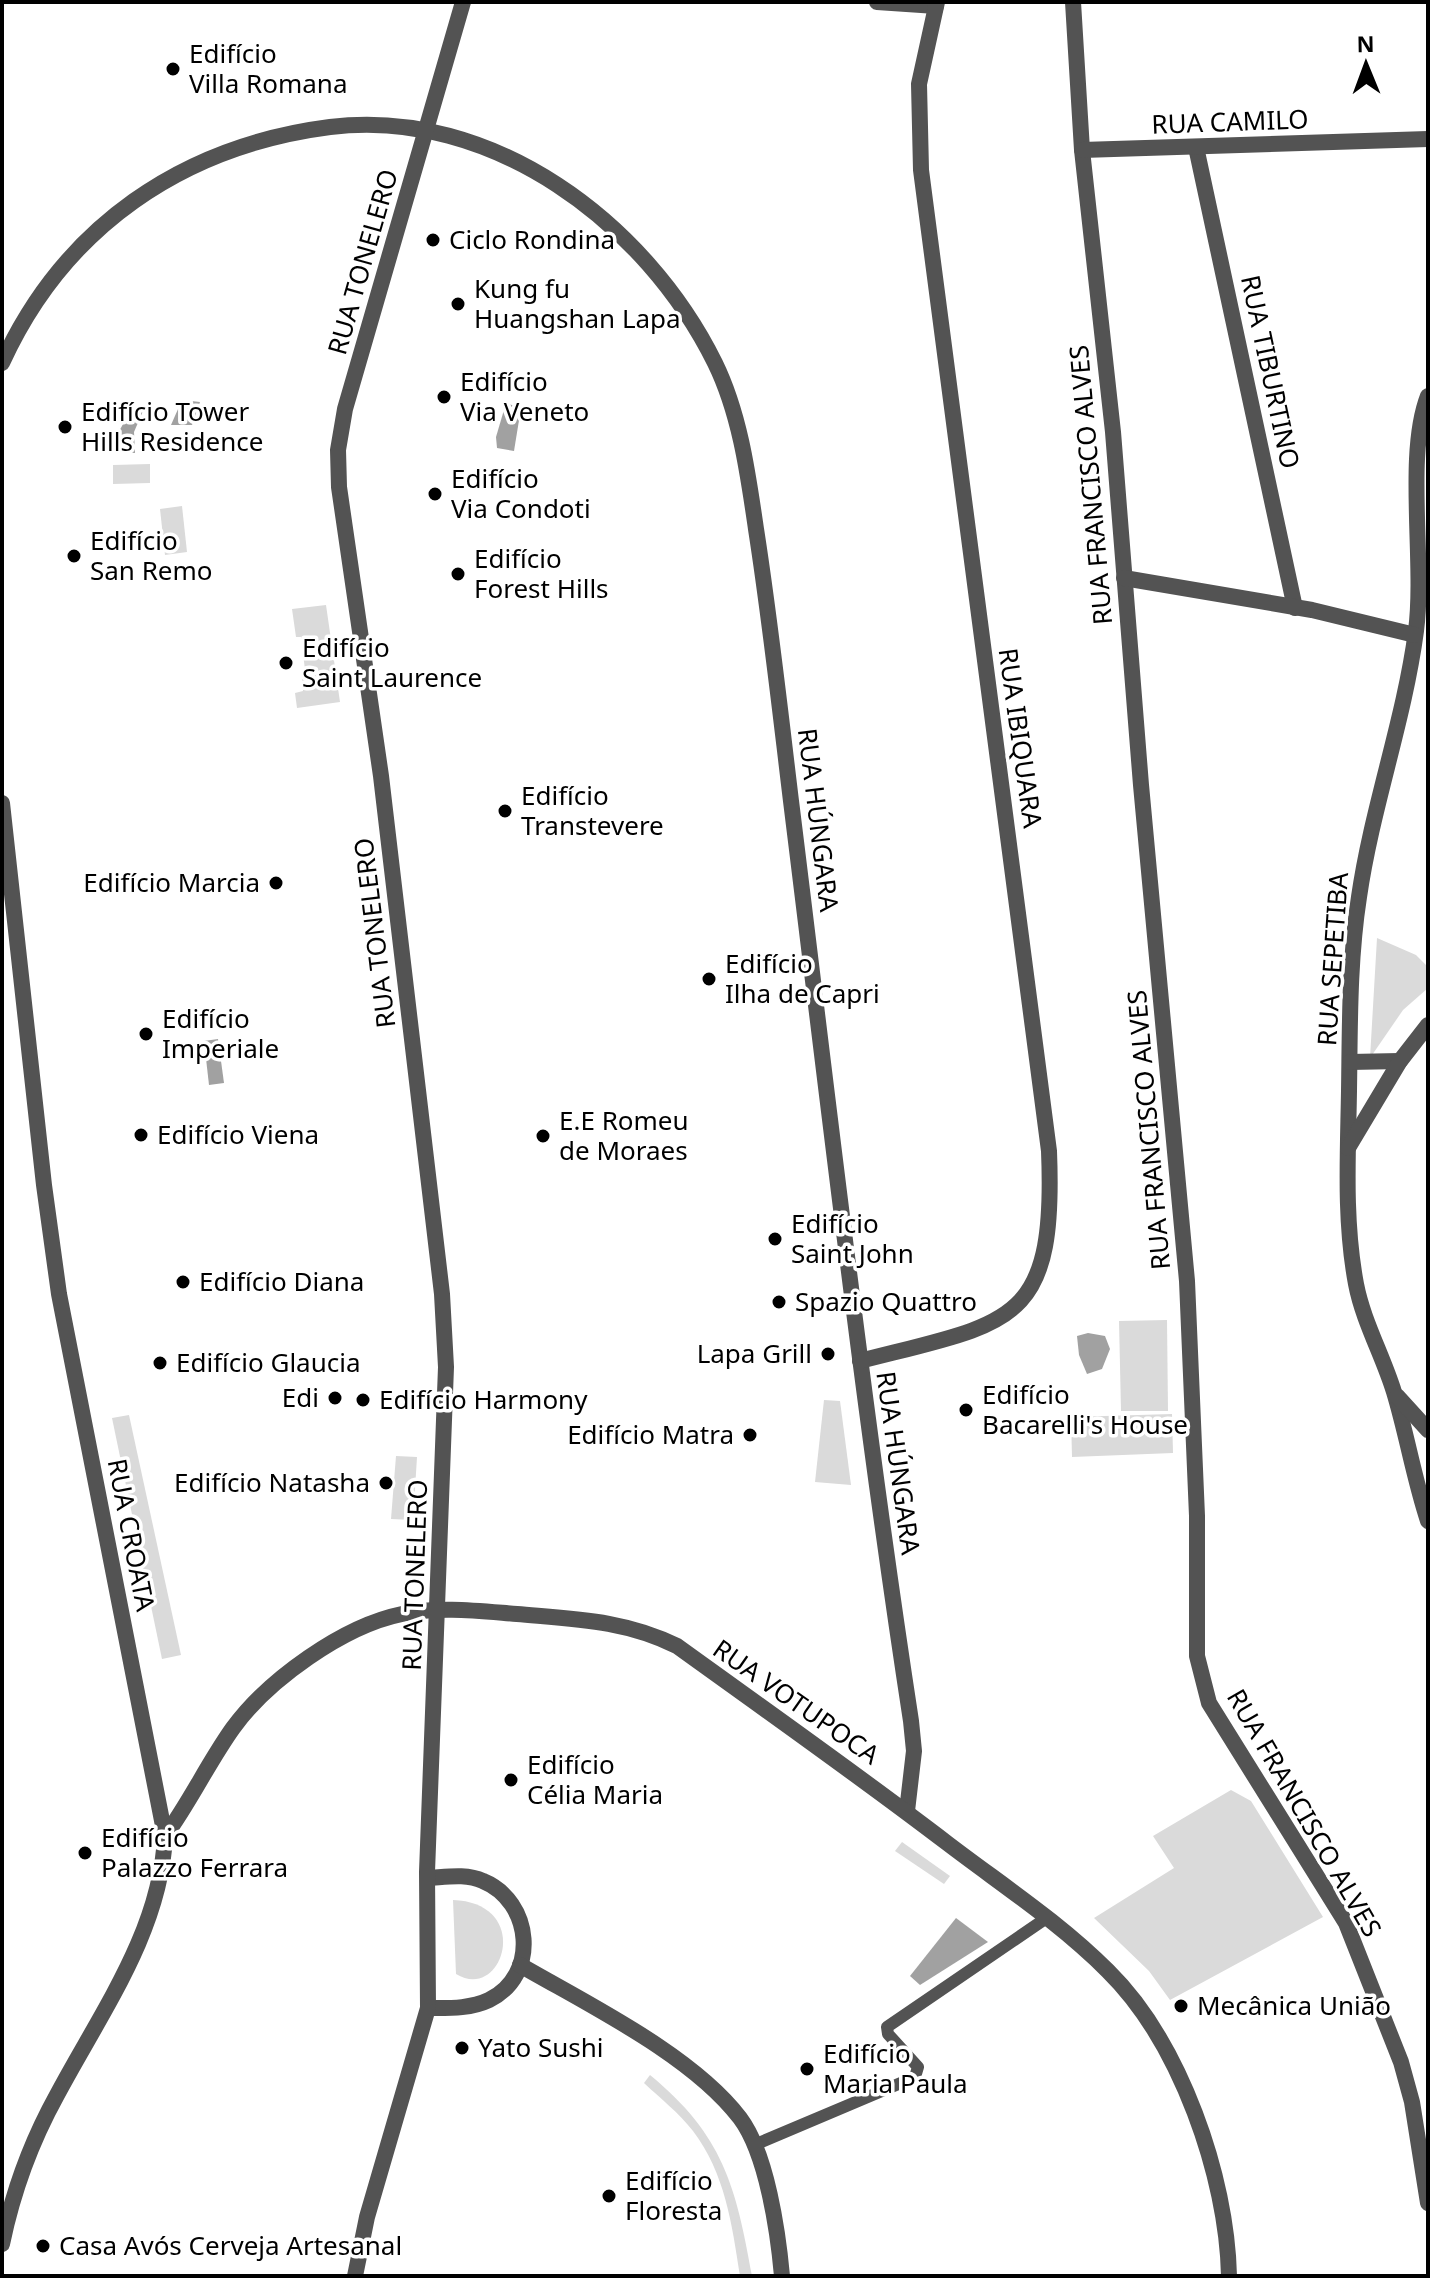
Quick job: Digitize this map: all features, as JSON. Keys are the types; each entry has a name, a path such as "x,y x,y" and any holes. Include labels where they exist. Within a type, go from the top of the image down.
{"street":[{"name":"RUA TONELERO","path":"428,2008 428,1878 446,1367 442,1294 381,776 339,487 338,450 345,409 463,2"},
{"path":"877,2 937,4"},
{"name":"RUA FRANCISCO ALVES","path":"1073,2 1082,150 1113,432 1187,1281 1197,1516 1197,1656 1209,1703 1346,1923 1401,2062 1412,2102 1428,2203"},
{"name":"RUA IBIQUARA","path":"860,1361 972,1332 1006,1316 1032,1289 1047,1251 1051,1209 1049,1151 921,170 919,84 937,4"},
{"path":"2,363 21,322 67,261 130,200 220,156 292,132 340,126 427,130"},
{"name":"RUA HÚNGARA","path":"427,130 487,147 553,181 642,254 685,308 718,369 745,457 768,608 860,1361 911,1721 914,1751 907,1811"},
{"name":"RUA CAMILO","path":"1082,150 1428,139"},
{"name":"RUA TIBURTINO","path":"1196,147 1295,608"},
{"name":"RUA SEPETIBA","path":"1428,396 1419,443 1424,552 1415,635 1403,705 1370,826 1358,901 1348,1148 1348,1235 1356,1288 1394,1392 1428,1521"},
{"path":"1124,578 1385,625 1415,635"},
{"name":"RUA CROATA","path":"2,803 59,1294 165,1836 161,1875 134,1951 28,2154 2,2244"},
{"path":"1348,1148 1400,1061 1428,1025"},
{"path":"1350,1062 1400,1061"},
{"path":"1349,1118 1376,1101"},
{"path":"1394,1392 1428,1430"},
{"name":"RUA VOTUPOCA","path":"165,1836 234,1727 281,1679 311,1657 378,1621 437,1610 609,1621 648,1632 677,1646 907,1811 1048,1917 1110,1972 1136,2004 1186,2091 1214,2179 1229,2276"},
{"path":"355,2276 367,2217 428,2008 464,2008 492,1999 509,1984 520,1965 525,1944 522,1923 514,1905 499,1889 481,1879 460,1876 428,1878"},
{"path":"520,1965 625,2026 705,2081 740,2119 754,2145 780,2249 782,2276"}],"lane":[{"path":"754,2145 915,2077 918,2067 888,2034 887,2027 1048,1917"}],"shaded area":[{"path":"182,400 200,402 192,425 171,425"},
{"path":"506,403 521,408 514,451 497,448 496,437"},
{"path":"133,406 143,411 134,432 135,453 119,452 117,435"},
{"path":"150,464 150,483 113,484 113,465"},
{"path":"182,506 187,552 165,555 160,509"},
{"path":"326,605 340,702 297,708 295,693 303,691 302,679 306,678 301,637 296,637 292,609"},
{"path":"1377,938 1416,955 1428,967 1428,988 1403,1010 1370,1058"},
{"path":"218,1039 224,1083 209,1085 204,1041"},
{"path":"1167,1320 1168,1411 1121,1411 1119,1321"},
{"path":"1088,1333 1105,1336 1110,1349 1102,1369 1087,1374 1079,1355 1077,1336"},
{"path":"824,1400 840,1401 851,1485 815,1482"},
{"path":"1172,1414 1173,1453 1072,1457 1071,1417"},
{"path":"129,1415 181,1655 162,1659 112,1418"},
{"path":"396,1456 417,1457 413,1520 391,1519"},
{"path":"1231,1790 1251,1801 1323,1917 1170,2000 1149,1971 1094,1918 1174,1868 1153,1836"},
{"path":"902,1842 950,1876 944,1884 895,1851"},
{"path":"453,1900 478,1905 494,1917 502,1932 502,1949 497,1964 487,1975 473,1979 456,1974"},
{"path":"956,1918 988,1942 920,1985 910,1976"},
{"path":"650,2075 694,2119 722,2164 740,2215 752,2276 740,2276 726,2200 713,2164 688,2124 644,2083"}],"place":[{"name":"Edifício Villa Romana","path":"173,69"},
{"name":"Ciclo Rondina","path":"433,240"},
{"name":"Kung fu Huangshan Lapa","path":"458,304"},
{"name":"Edifício Via Veneto","path":"444,397"},
{"name":"Edifício Tower Hills Residence","path":"65,427"},
{"name":"Edifício Via Condoti","path":"435,494"},
{"name":"Edifício San Remo","path":"74,556"},
{"name":"Edifício Forest Hills","path":"458,574"},
{"name":"Edifício Saint Laurence","path":"286,663"},
{"name":"Edifício Transtevere","path":"505,811"},
{"name":"Edifício Marcia","path":"276,883"},
{"name":"Edifício Ilha de Capri","path":"709,979"},
{"name":"Edifício Imperiale","path":"146,1034"},
{"name":"Edifício Viena","path":"141,1135"},
{"name":"E.E Romeu de Moraes","path":"543,1136"},
{"name":"Edifício Saint John","path":"775,1239"},
{"name":"Edifício Diana","path":"183,1282"},
{"name":"Spazio Quattro","path":"779,1302"},
{"name":"Lapa Grill","path":"828,1354"},
{"name":"Edifício Glaucia","path":"160,1363"},
{"name":"Edi","path":"335,1398"},
{"name":"Edifício Harmony","path":"363,1400"},
{"name":"Edifício Bacarelli's House","path":"966,1410"},
{"name":"Edifício Matra","path":"750,1435"},
{"name":"Edifício Natasha","path":"386,1483"},
{"name":"Edifício Célia Maria","path":"511,1780"},
{"name":"Edifício Palazzo Ferrara","path":"85,1853"},
{"name":"Mecânica União","path":"1181,2006"},
{"name":"Yato Sushi","path":"462,2048"},
{"name":"Edifício Maria Paula","path":"807,2069"},
{"name":"Edifício Floresta","path":"609,2196"},
{"name":"Casa Avós Cerveja Artesanal","path":"43,2246"}]}
